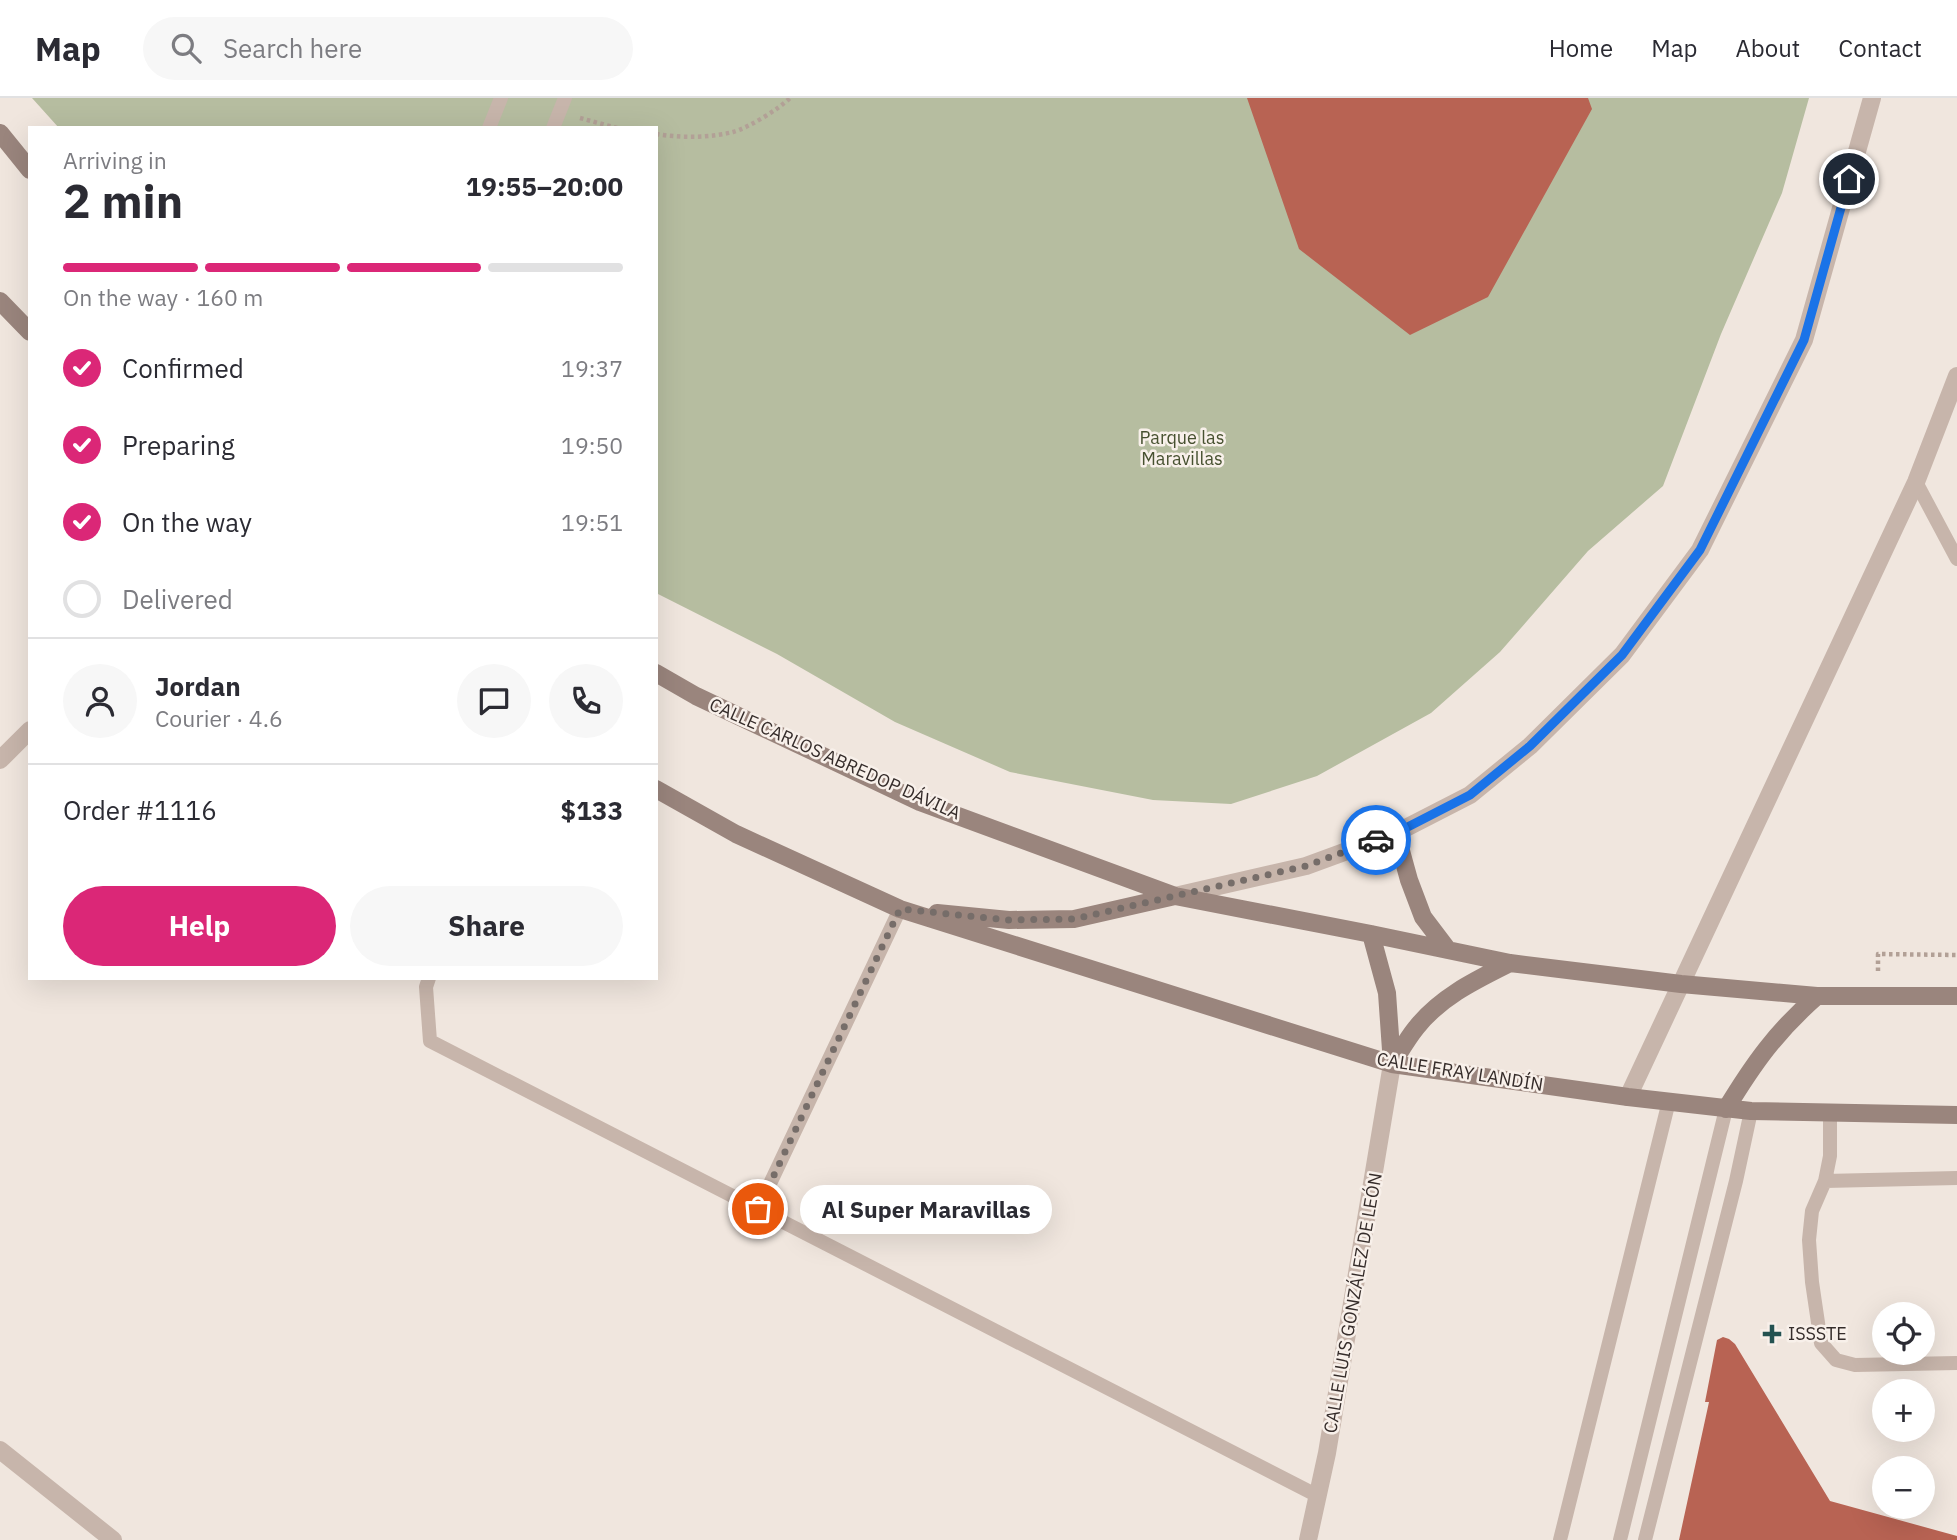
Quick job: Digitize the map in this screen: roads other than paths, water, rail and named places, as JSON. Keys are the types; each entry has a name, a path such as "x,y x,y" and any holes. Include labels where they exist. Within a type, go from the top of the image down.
{"main road":[{"path":"0,133 28,168"},
{"path":"0,301 28,330"},
{"name":"CALLE CARLOS ABREDOP DÁVILA","path":"658,674 696,696 920,802 1175,896"},
{"path":"658,790 736,834 900,909 1009,920 1074,919 1175,896 1510,964 1681,984 1817,996 1957,996"},
{"path":"1396,833 1423,917 1448,950"},
{"name":"CALLE FRAY LANDÍN","path":"900,909 1392,1064 1726,1109 1830,1114 1957,1115"},
{"path":"1371,934 1387,993 1392,1064"},
{"path":"1392,1064 1416,1027 1437,1006 1465,985 1510,964"},
{"path":"1726,1109 1762,1052 1788,1022 1817,996"}],"street":[{"path":"1175,896 1306,866 1396,833 1470,795 1530,746 1622,655 1700,550 1804,340 1872,98"},
{"path":"1628,1097 1916,482 1957,376"},
{"path":"0,760 28,732"},
{"name":"CALLE LUIS GONZÁLEZ DE LEÓN","path":"1308,1540 1360,1266 1392,1064"},
{"path":"0,1450 113,1540"}],"lane":[{"path":"490,126 501,98"},
{"path":"554,126 565,98"},
{"path":"1916,482 1957,559"},
{"path":"758,1209 900,909"},
{"path":"428,980 426,987 430,1041 1318,1496"},
{"path":"1560,1540 1670,1101"},
{"path":"1620,1540 1726,1109"},
{"path":"1645,1540 1751,1111"},
{"path":"1830,1114 1830,1156 1825,1181 1812,1211 1809,1240 1821,1343 1836,1360 1855,1365 1871,1367 1957,1363"},
{"path":"1825,1181 1957,1178"}],"place":[{"name":"Al Super Maravillas","path":"758,1209"},
{"name":"ISSSTE","path":"1772,1334"}],"park label":[{"name":"Parque las Maravillas","path":"1182,448"}]}
